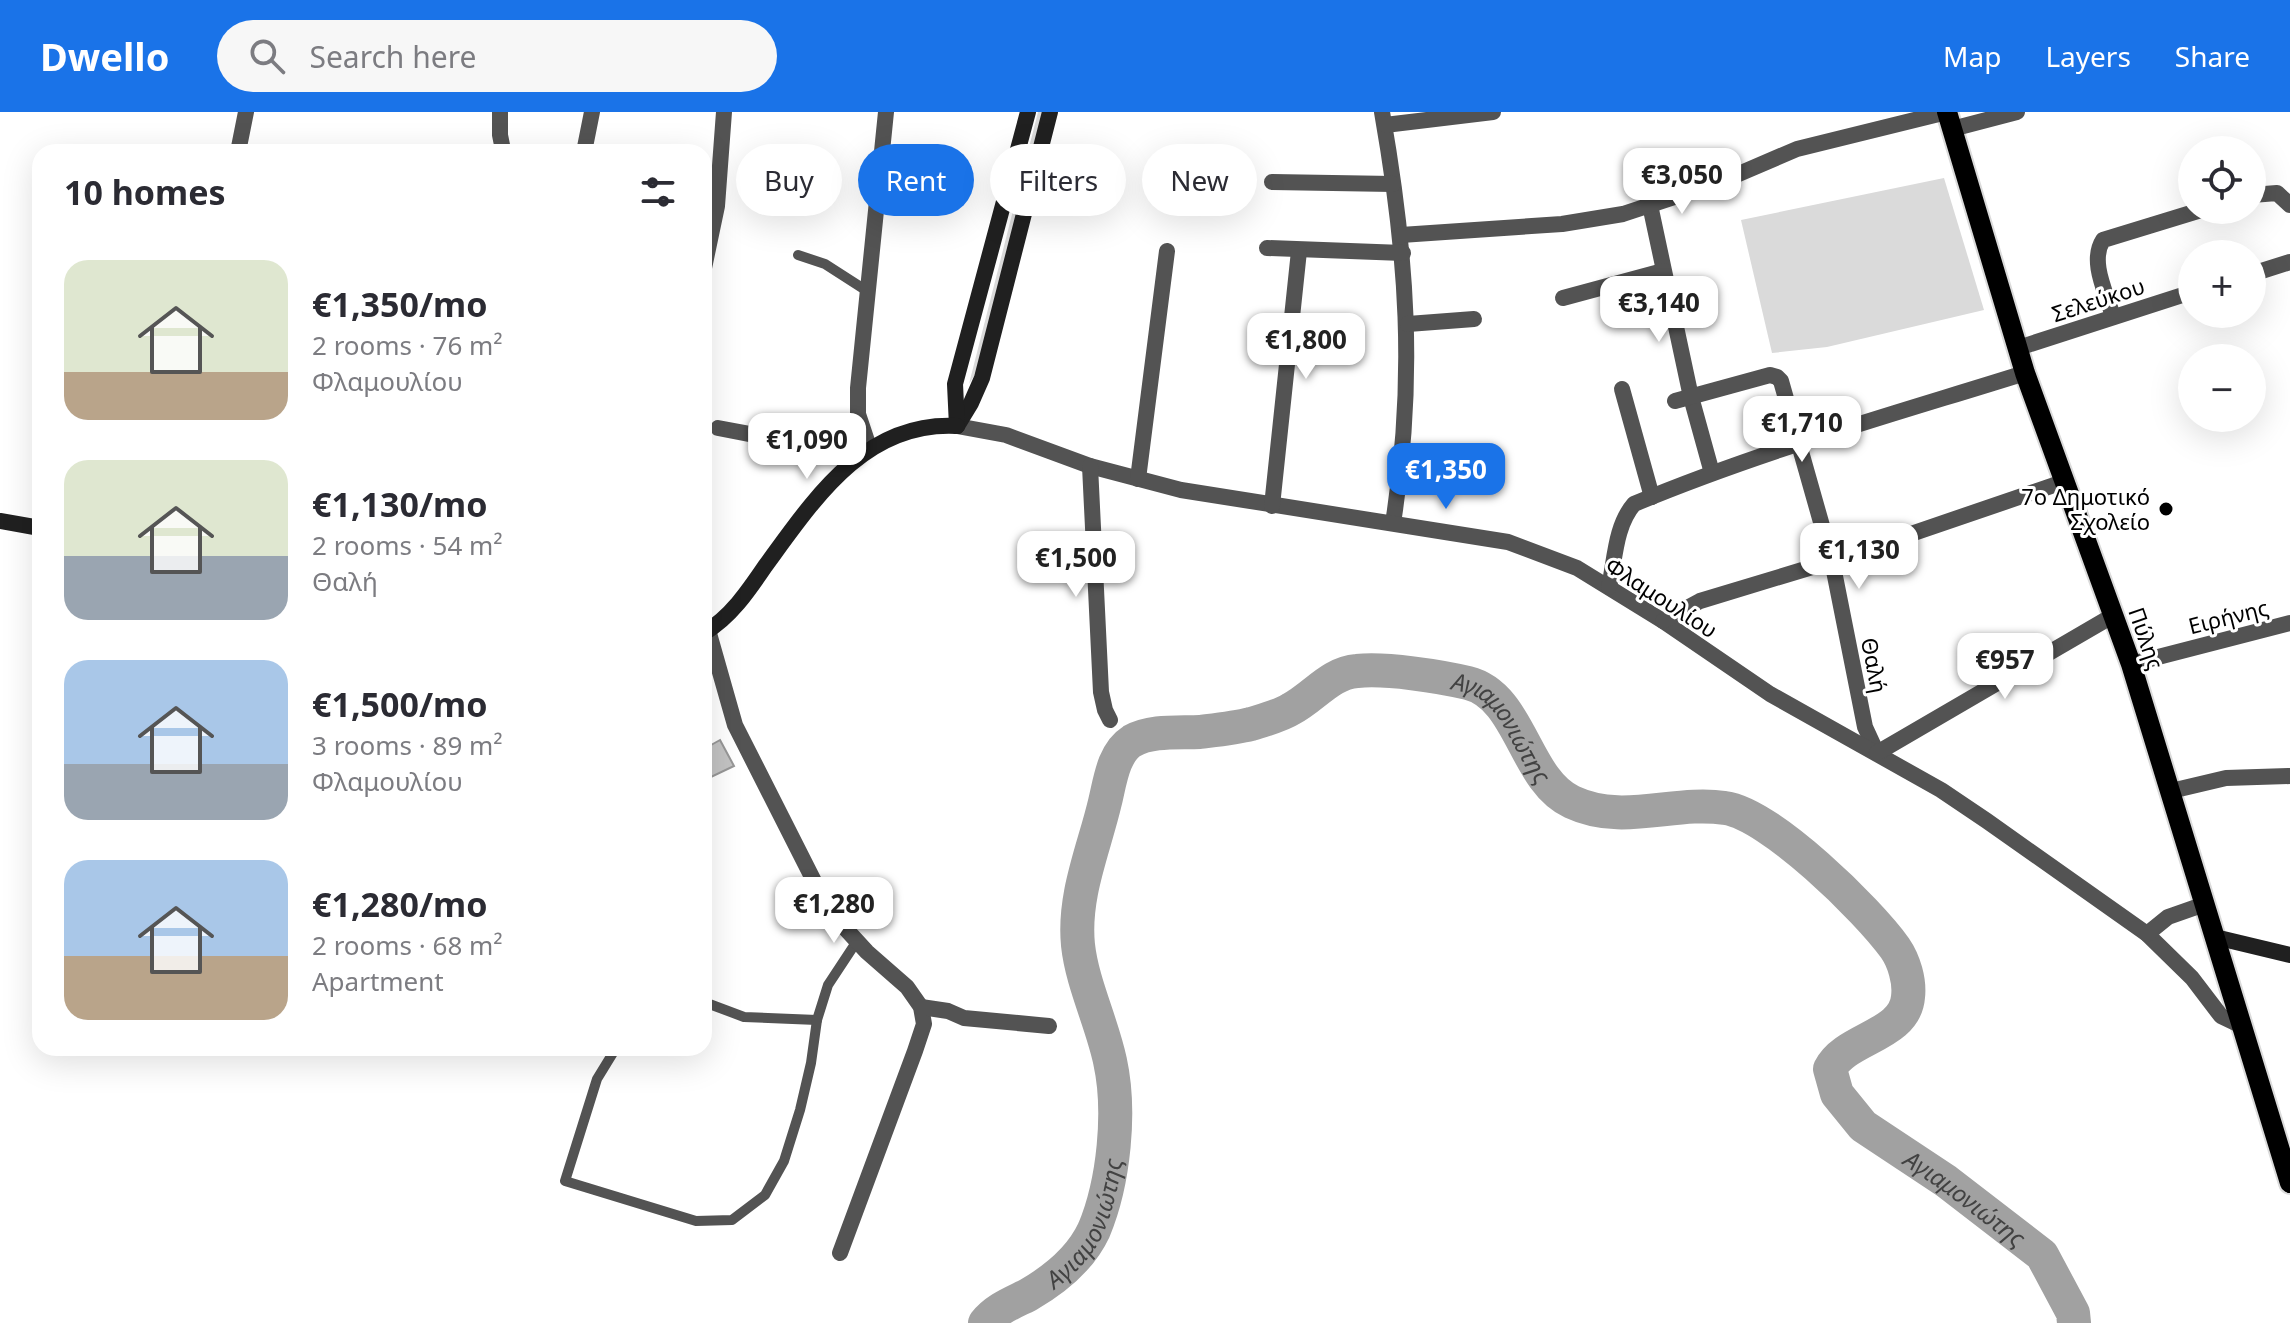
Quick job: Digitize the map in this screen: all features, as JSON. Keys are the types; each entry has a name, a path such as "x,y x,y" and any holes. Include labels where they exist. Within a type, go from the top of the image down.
{"main road":[{"path":"957,426 955,384 1028,112"},
{"path":"957,426 982,378 1050,112"},
{"name":"Πύλης","path":"1949,118 2025,373 2131,664 2290,1183"},
{"path":"712,627 735,606 816,501 864,452 913,428 957,426"},
{"path":"0,521 32,527"},
{"path":"2215,937 2290,955"}],"street":[{"path":"240,144 246,112"},
{"path":"500,112 502,144"},
{"path":"586,144 592,112"},
{"path":"712,230 717,206 724,112"},
{"path":"718,428 839,451 864,452 857,403 886,112"},
{"path":"1393,523 1402,459 1408,324 1401,235 1383,119 1493,112"},
{"path":"1401,235 1562,224 1611,216 1743,174 1797,149 1949,118 2017,112"},
{"path":"1272,182 1393,184"},
{"path":"2266,194 2277,193 2290,205"},
{"path":"1650,205 1683,399 1712,473"},
{"path":"2113,317 2097,262 2098,248 2103,240 2178,217"},
{"path":"1267,248 1403,253"},
{"path":"1138,479 1167,251"},
{"path":"1272,506 1299,251"},
{"path":"2266,270 2290,262"},
{"path":"1563,298 1663,271"},
{"name":"Σελεύκου","path":"2018,348 2178,296"},
{"path":"1408,324 1474,319"},
{"path":"1609,587 1625,514 1634,504 1800,443 2025,373"},
{"name":"Θαλή","path":"1683,399 1770,375 1781,381 1832,561 1865,727 1877,753"},
{"path":"1622,389 1652,497"},
{"name":"Φλαμουλίου","path":"957,426 1006,435 1090,466 1181,490 1508,542 1560,560 1663,621 1770,694 1941,790 2147,934 2192,978 2221,1016 2242,1026"},
{"path":"1090,466 1101,692 1110,720"},
{"path":"1663,621 1700,601 1832,561 2063,482"},
{"path":"1877,753 2114,615"},
{"name":"Ειρήνης","path":"2131,664 2290,623"},
{"path":"712,652 743,743 816,885 844,927 907,987 921,1007 924,1024 840,1253"},
{"path":"2171,791 2226,778 2290,776"},
{"path":"2147,934 2168,917 2205,904"},
{"path":"921,1007 933,1007 964,1018 1049,1026"}],"lane":[{"path":"798,255 825,264 867,291"},
{"path":"611,1056 597,1079 565,1181 696,1221 732,1220 765,1195 784,1161 800,1110 817,1020 828,985 857,941"},
{"path":"712,1005 744,1017 817,1020"}],"shaded area":[{"path":"1038,112 1043,112 1035,144 1030,144"},
{"path":"1944,178 1984,310 1827,347 1772,353 1741,220"},
{"path":"1012,216 1016,216 977,371 969,384"}],"building":[{"path":"720,740 734,766 712,777 712,744"}],"waterway":[{"name":"Αγιαμονιώτης","path":"985,1323 999,1310 1047,1282 1074,1259 1094,1230 1111,1169 1115,1124 1113,1081 1084,974 1077,926 1086,872 1120,753 1132,741 1148,735 1226,729 1272,718 1299,704 1339,676 1369,670 1442,678 1468,683 1486,691 1512,721 1543,776 1556,791 1572,802 1610,812 1706,806 1725,808 1767,827 1817,866 1895,948 1906,971 1908,991 1904,1010 1897,1020 1848,1050 1830,1069 1837,1094 1863,1126 1946,1181 2042,1255 2073,1313 2074,1323"}],"place":[{"name":"7ο Δημοτικό Σχολείο","path":"2166,509"}]}
